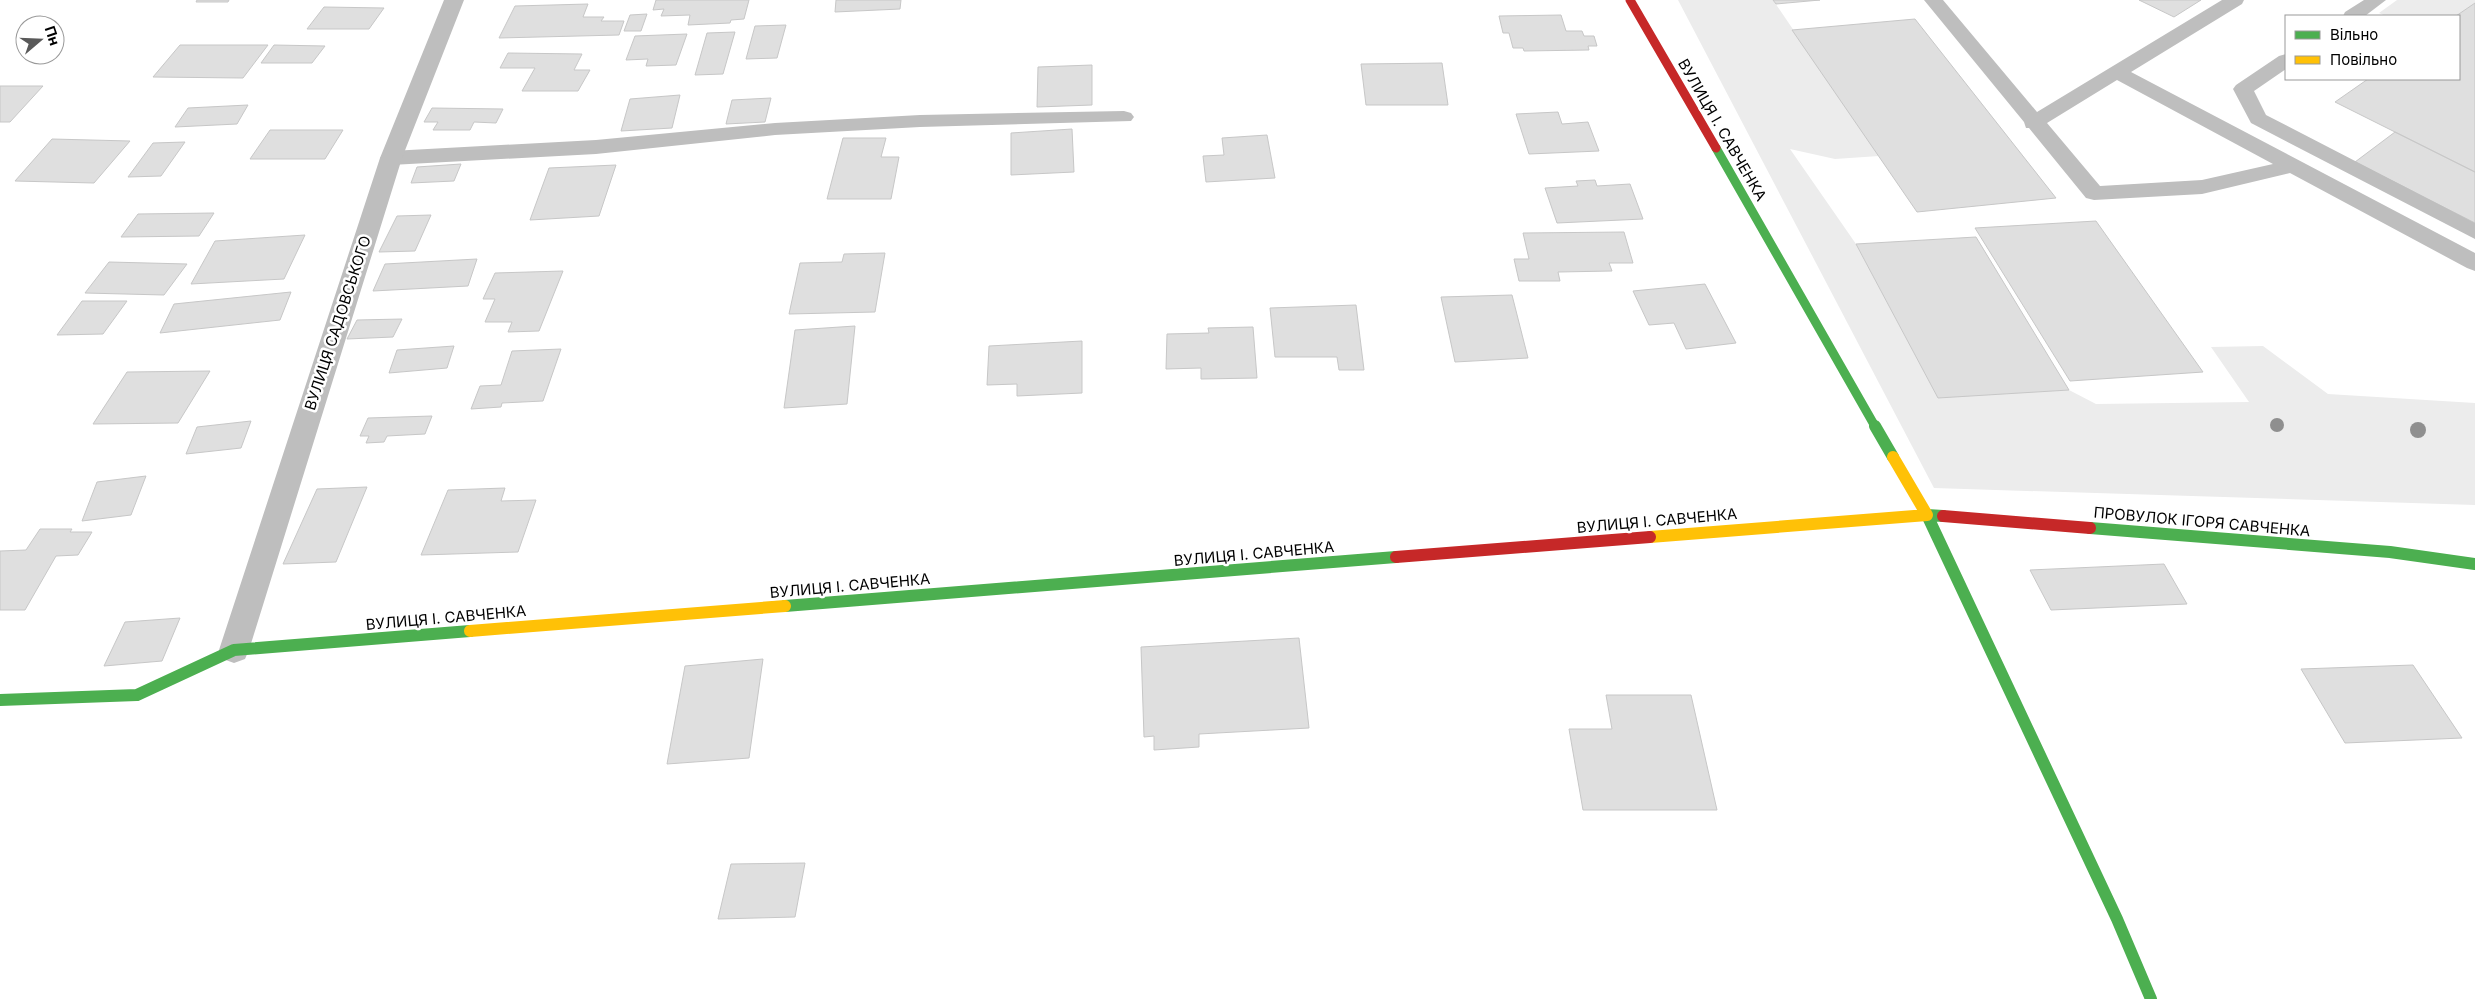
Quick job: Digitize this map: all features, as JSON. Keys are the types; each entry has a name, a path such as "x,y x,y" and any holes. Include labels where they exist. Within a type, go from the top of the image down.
{"street":[{"name":"ВУЛИЦЯ САДОВСЬКОГО","path":"234,650 392,158 454,0"},
{"name":"ВУЛИЦЯ І. САВЧЕНКА","path":"0,700 138,695 234,650 1927,515 1630,0"},
{"name":"ПРОВУЛОК ІГОРЯ САВЧЕНКА","path":"1927,515 2390,552 2475,564"},
{"path":"1927,515 2118,919 2151,999"}],"lane":[{"path":"454,0 462,0"},
{"path":"1934,0 2033,123 2094,193 2202,188 2293,166"},
{"path":"2033,123 2235,0"},
{"path":"2354,15 2376,0"},
{"path":"2285,61 2243,89 2258,119 2475,232"},
{"path":"2117,72 2475,263"},
{"path":"392,158 596,146 775,129 920,122 1124,117"}],"shaded area":[{"path":"1678,0 1773,0 1879,156 1835,159 1790,149 1856,244 1938,397 2069,390 2096,404 2249,402 2211,347 2263,346 2328,394 2475,403 2475,505 1934,488"},
{"path":"2397,0 2475,0 2475,3 2457,15 2384,15 2379,13"}],"building":[{"path":"197,0 229,0 228,2 196,2"},
{"path":"656,0 749,0 744,19 731,20 730,23 688,25 690,15 661,16 664,9 653,10"},
{"path":"836,0 901,0 900,9 835,12"},
{"path":"1773,0 1820,0 1776,4"},
{"path":"2139,0 2201,0 2174,17"},
{"path":"2475,3 2475,172 2335,102 2367,80 2460,80 2460,15 2457,15"},
{"path":"588,4 583,17 604,17 601,21 624,21 619,35 499,38 515,6"},
{"path":"324,7 384,8 369,29 307,29"},
{"path":"647,14 641,31 624,31 630,15"},
{"path":"1561,15 1566,31 1582,31 1584,36 1594,36 1597,46 1588,46 1589,50 1524,51 1523,48 1513,48 1509,33 1503,33 1499,16"},
{"path":"1915,19 2056,198 1917,212 1792,30"},
{"path":"786,25 777,58 746,59 755,26"},
{"path":"735,32 723,74 695,75 707,33"},
{"path":"687,34 676,65 646,66 648,59 626,60 635,36"},
{"path":"180,45 268,45 243,78 153,77"},
{"path":"274,45 325,46 312,63 261,63"},
{"path":"508,53 582,54 574,70 590,70 578,91 522,91 535,68 500,68"},
{"path":"1442,63 1448,105 1366,105 1361,64"},
{"path":"1092,65 1092,105 1037,107 1038,67"},
{"path":"0,86 43,86 10,122 0,122"},
{"path":"680,95 672,128 621,131 630,99"},
{"path":"771,98 765,122 726,124 732,100"},
{"path":"248,105 237,124 175,127 188,108"},
{"path":"432,108 503,109 496,123 474,122 470,130 433,130 438,122 424,122"},
{"path":"1558,112 1562,124 1588,122 1599,151 1529,154 1516,114"},
{"path":"1072,129 1074,172 1011,175 1011,133"},
{"path":"270,130 343,130 325,159 250,159"},
{"path":"2395,132 2475,172 2475,223 2355,162"},
{"path":"1267,135 1275,178 1206,182 1203,156 1224,155 1222,138"},
{"path":"843,138 886,138 881,157 899,157 891,199 827,199"},
{"path":"52,139 130,141 94,183 15,181"},
{"path":"185,142 161,176 128,177 153,143"},
{"path":"461,164 454,181 411,183 417,167"},
{"path":"616,165 599,216 530,220 549,168"},
{"path":"1595,180 1597,186 1630,184 1643,219 1557,223 1545,188 1578,186 1576,181"},
{"path":"214,213 199,236 121,237 138,214"},
{"path":"431,215 415,251 379,252 397,216"},
{"path":"2096,221 2203,372 2070,381 1975,228"},
{"path":"1624,232 1633,263 1609,263 1612,271 1558,272 1560,281 1519,281 1514,259 1529,259 1523,233"},
{"path":"305,235 284,279 191,284 215,241"},
{"path":"1976,237 2069,390 1938,398 1856,244"},
{"path":"885,253 875,312 789,314 800,263 842,262 844,254"},
{"path":"477,259 468,286 373,291 385,264"},
{"path":"109,262 187,264 164,295 85,293"},
{"path":"563,271 539,331 508,332 512,322 485,322 495,299 483,299 495,273"},
{"path":"1705,284 1736,343 1686,349 1674,323 1649,325 1633,291"},
{"path":"291,292 280,320 160,333 174,304"},
{"path":"1512,295 1528,358 1455,362 1441,297"},
{"path":"82,301 127,301 103,334 57,335"},
{"path":"1356,305 1364,370 1339,370 1337,357 1275,357 1270,308"},
{"path":"402,319 393,337 347,339 357,320"},
{"path":"855,326 847,404 784,408 795,330"},
{"path":"1253,327 1257,378 1201,379 1201,368 1166,369 1167,334 1209,333 1208,328"},
{"path":"1082,341 1082,393 1017,396 1017,384 987,385 989,346"},
{"path":"454,346 447,368 389,373 397,350"},
{"path":"561,349 543,401 502,403 501,407 471,409 480,386 501,385 512,351"},
{"path":"210,371 178,423 93,424 127,372"},
{"path":"432,416 425,434 387,436 384,442 366,443 369,436 360,436 368,418"},
{"path":"251,421 241,448 186,454 197,427"},
{"path":"146,476 131,515 82,521 97,482"},
{"path":"367,487 336,562 283,564 317,489"},
{"path":"505,488 501,501 536,500 518,552 421,555 448,490"},
{"path":"40,529 72,529 70,532 92,532 78,555 56,556 25,610 0,610 0,551 26,550"},
{"path":"2164,564 2187,604 2051,610 2030,570"},
{"path":"180,618 162,661 104,666 125,622"},
{"path":"1299,638 1309,728 1199,734 1199,747 1154,750 1154,736 1144,737 1141,647"},
{"path":"763,659 749,758 667,764 685,666"},
{"path":"2413,665 2462,738 2345,743 2301,669"},
{"path":"1606,695 1691,695 1717,810 1583,810 1569,729 1612,729"},
{"path":"805,863 795,917 718,919 731,864"}],"traffic: fast":[{"path":"1716,148 1893,457"},
{"path":"1943,516 1927,515 2117,919 2151,999"},
{"path":"2090,528 2390,552 2475,564"},
{"path":"785,606 1396,557"},
{"path":"0,700 137,695 234,650 470,631"}],"traffic: slow":[{"path":"1650,537 1927,515 1893,457"},
{"path":"470,631 785,606"}],"traffic: jam":[{"path":"1630,0 1716,148"},
{"path":"1943,516 2090,528"},
{"path":"1396,557 1650,537"}]}
